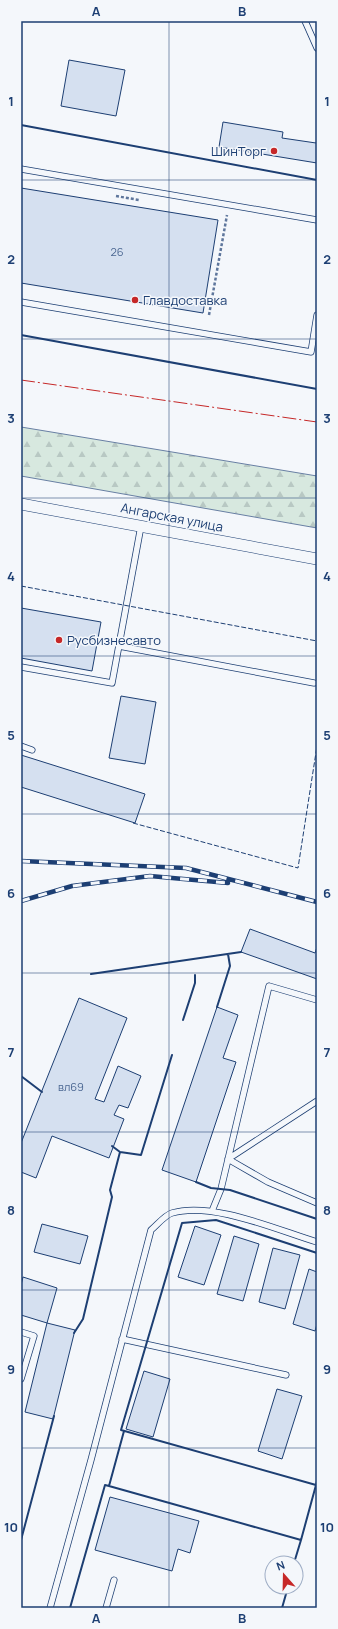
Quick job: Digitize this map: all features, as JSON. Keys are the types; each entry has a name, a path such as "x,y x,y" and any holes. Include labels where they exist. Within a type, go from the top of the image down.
{"street":[{"name":"Ангарская улица","path":"21,504 317,559"}],"lane":[{"path":"305,21 317,48"},
{"path":"21,169 317,220"},
{"path":"21,302 311,352 317,315"},
{"path":"21,667 112,683 141,526"},
{"path":"119,646 314,683"},
{"path":"21,746 32,750"},
{"path":"212,1211 221,1189 269,986 317,1000"},
{"path":"228,1159 317,1101"},
{"path":"228,1159 268,1182 317,1203"},
{"path":"50,1608 151,1230 170,1213 196,1209 228,1214 317,1242"},
{"path":"21,1332 34,1336 21,1379"},
{"path":"122,1339 286,1375"},
{"path":"106,1608 114,1580"}],"path":[{"path":"210,315 226,215"}],"green space":[{"path":"21,427 317,476 317,528 21,476"}],"building":[{"path":"69,60 125,70 116,116 61,106"},
{"path":"223,122 283,132 282,138 316,143 317,140 317,163 219,147"},
{"path":"21,188 218,220 203,313 21,283"},
{"name":"Русбизнесавто","path":"21,608 101,622 92,671 21,658"},
{"path":"121,696 156,702 145,764 109,758"},
{"path":"21,755 145,794 135,823 21,787"},
{"path":"250,929 315,953 317,947 317,979 241,952"},
{"path":"79,998 127,1018 95,1099 104,1102 118,1066 141,1076 128,1108 119,1105 114,1115 124,1119 109,1158 52,1136 36,1178 21,1172 21,1143"},
{"path":"217,1007 238,1015 223,1058 236,1062 196,1182 162,1170"},
{"path":"42,1224 88,1236 80,1264 34,1252"},
{"path":"195,1226 221,1235 204,1285 178,1277"},
{"path":"234,1236 259,1244 243,1301 217,1294"},
{"path":"273,1248 300,1255 285,1309 259,1302"},
{"path":"309,1269 317,1272 317,1324 315,1331 293,1324"},
{"path":"23,1277 57,1288 47,1323 21,1315 21,1285"},
{"path":"47,1323 75,1330 53,1419 25,1412"},
{"path":"144,1371 170,1379 153,1437 126,1429"},
{"path":"277,1389 302,1396 282,1459 258,1451"},
{"path":"110,1497 199,1521 190,1553 178,1549 172,1571 95,1550"}],"railway":[{"path":"21,861 186,868 317,902"},
{"path":"21,901 72,886 150,876 228,883"}],"fence":[{"path":"21,586 317,641"},
{"path":"133,823 298,868 317,746"}],"wall":[{"path":"21,125 317,180"},
{"path":"21,335 317,389"},
{"path":"91,974 241,952"},
{"path":"217,1007 230,966 228,954"},
{"path":"183,1020 195,983 195,975"},
{"path":"120,1152 141,1155 172,1055"},
{"path":"21,1076 42,1092"},
{"path":"74,1333 83,1319 112,1197 110,1190 120,1152 112,1146"},
{"path":"196,1182 211,1188 230,1190 317,1219"},
{"path":"317,1253 216,1220 182,1223 121,1430 316,1485 317,1481"},
{"path":"21,1540 54,1416"},
{"path":"124,1431 109,1486 301,1540 316,1485"},
{"path":"70,1608 105,1485 109,1486"},
{"path":"296,1555 301,1540"},
{"path":"282,1608 286,1595"}],"power":[{"path":"21,380 317,422"}],"place":[{"name":"ШинТорг","path":"274,151"},
{"name":"Главдоставка","path":"135,300"},
{"name":"Русбизнесавто","path":"59,640"}]}
